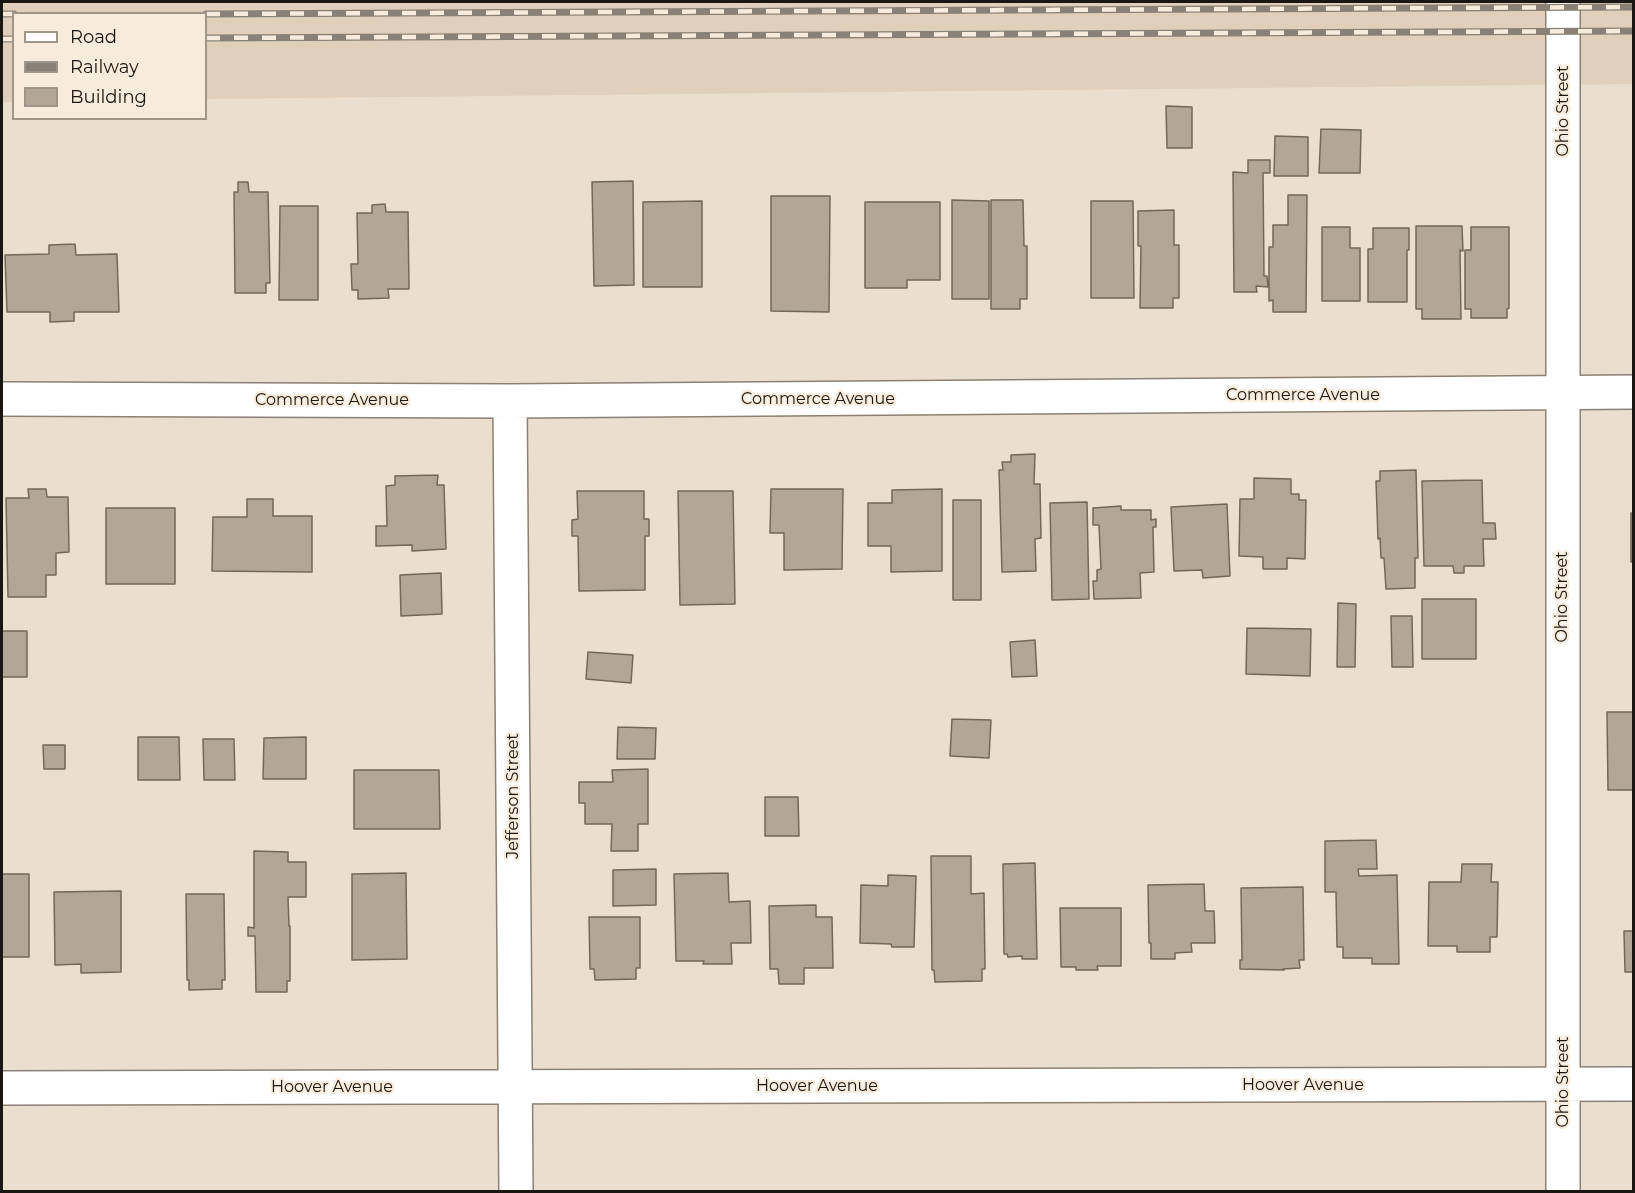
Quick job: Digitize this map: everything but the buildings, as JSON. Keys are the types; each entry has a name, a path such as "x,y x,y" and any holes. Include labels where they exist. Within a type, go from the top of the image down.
{"street":[{"name":"Ohio Street","path":"1563,2 1563,1191"},
{"name":"Commerce Avenue","path":"2,399 510,401 1634,392"},
{"name":"Jefferson Street","path":"510,401 516,1191"},
{"name":"Hoover Avenue","path":"2,1088 1634,1084"}],"shaded area":[{"path":"2,2 1633,2 1633,84 207,99 207,12 12,12 12,102 2,102"}],"railway":[{"path":"207,14 1634,7"},
{"path":"2,14 12,14"},
{"path":"207,38 1634,31"},
{"path":"2,39 12,39"}]}
